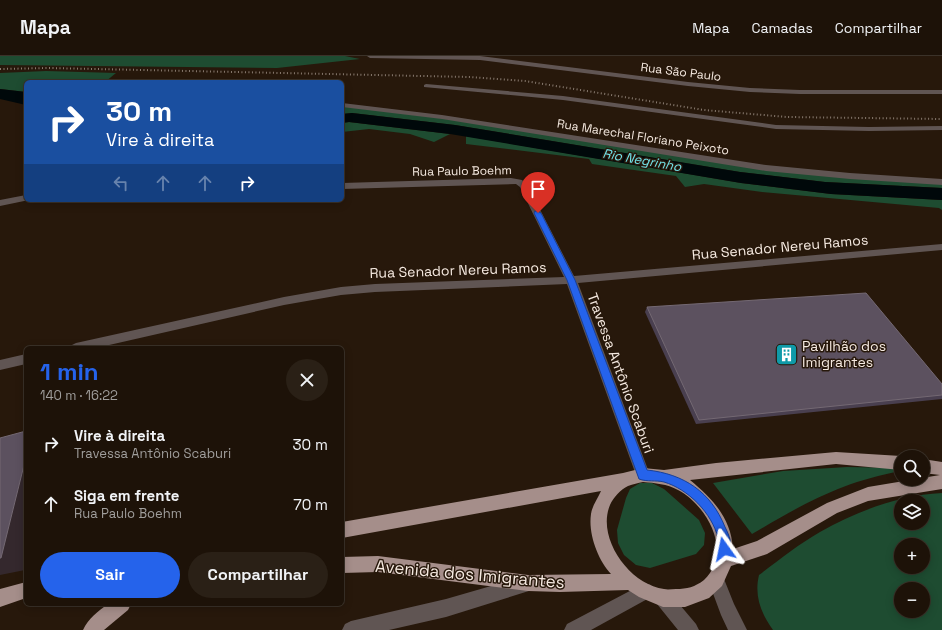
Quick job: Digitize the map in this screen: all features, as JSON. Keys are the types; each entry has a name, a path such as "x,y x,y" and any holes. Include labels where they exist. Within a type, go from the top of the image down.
{"main road":[{"path":"344,530 623,480 643,475 664,477 836,458 894,462"},
{"path":"930,467 942,469"},
{"path":"623,480 608,493 599,512 600,536 610,561 630,582 645,591 664,598 685,598 703,592 716,580 725,560 724,538 716,517 702,499 684,486 664,477"},
{"path":"725,560 761,548 832,508 868,494 942,482"},
{"name":"Avenida dos Imigrantes","path":"344,565 378,564 528,584 630,582"},
{"path":"0,598 24,591"},
{"path":"92,630 102,618 119,606"}],"street":[{"name":"Rua São Paulo","path":"370,56 480,58 688,84 750,90 806,92 942,92"},
{"path":"426,86 563,98 776,127 869,129 942,128"},
{"name":"Rua Marechal Floriano Peixoto","path":"344,105 442,117 766,168 850,176 942,182"},
{"name":"Rua Paulo Boehm","path":"344,186 519,182 524,186 571,280"},
{"path":"0,203 24,198"},
{"name":"Rua Senador Nereu Ramos","path":"85,346 284,301 327,293 375,288 571,280 942,247"},
{"name":"Travessa Antônio Scaburi","path":"571,280 643,475"},
{"path":"0,365 24,359"},
{"path":"716,580 727,609 738,630"},
{"path":"351,630 446,608 528,584"},
{"path":"573,630 645,591"},
{"path":"664,598 690,630"}],"green space":[{"path":"0,56 345,56 360,59 277,68 0,65"},
{"path":"46,71 116,73 107,80 24,80 24,92 0,89 0,73"},
{"path":"344,105 388,110 736,164 942,182 942,188 825,182 740,172 455,125 352,113 344,114"},
{"path":"349,122 450,134 434,142 410,134 369,129 344,132 344,123"},
{"path":"466,136 741,183 831,194 942,200 942,210 939,208 762,192 704,184 685,187 676,176 592,164 589,159 466,144"},
{"path":"847,467 894,468 894,473 860,481 823,495 752,534 713,483 783,471"},
{"path":"640,483 652,483 664,489 699,520 705,533 704,545 696,554 650,568 636,565 624,555 618,543 617,530 630,489"},
{"path":"942,493 942,630 773,630 762,611 758,597 757,590 759,575 789,552 820,532 849,517 879,505 894,501 894,530 930,530 930,494 926,494"}],"water":[{"path":"0,89 24,92 24,105 0,99"},
{"name":"Rio Negrinho","path":"352,113 455,125 740,172 825,182 942,188 942,200 831,194 741,183 450,134 349,122 344,123 344,114"}],"building":[{"name":"Pavilhão dos Imigrantes","path":"866,293 942,384 942,395 699,420 647,307"},
{"path":"24,432 24,465 1,558 0,558 0,438"}],"railway":[{"path":"0,69 48,68 469,77 525,81 704,110 787,117 942,119"}],"place":[{"name":"Pavilhão dos Imigrantes","path":"786,354"}],"route":[{"path":"538,213 571,280 643,475 664,477 684,486 702,499 716,517 724,538 724,549"}]}
